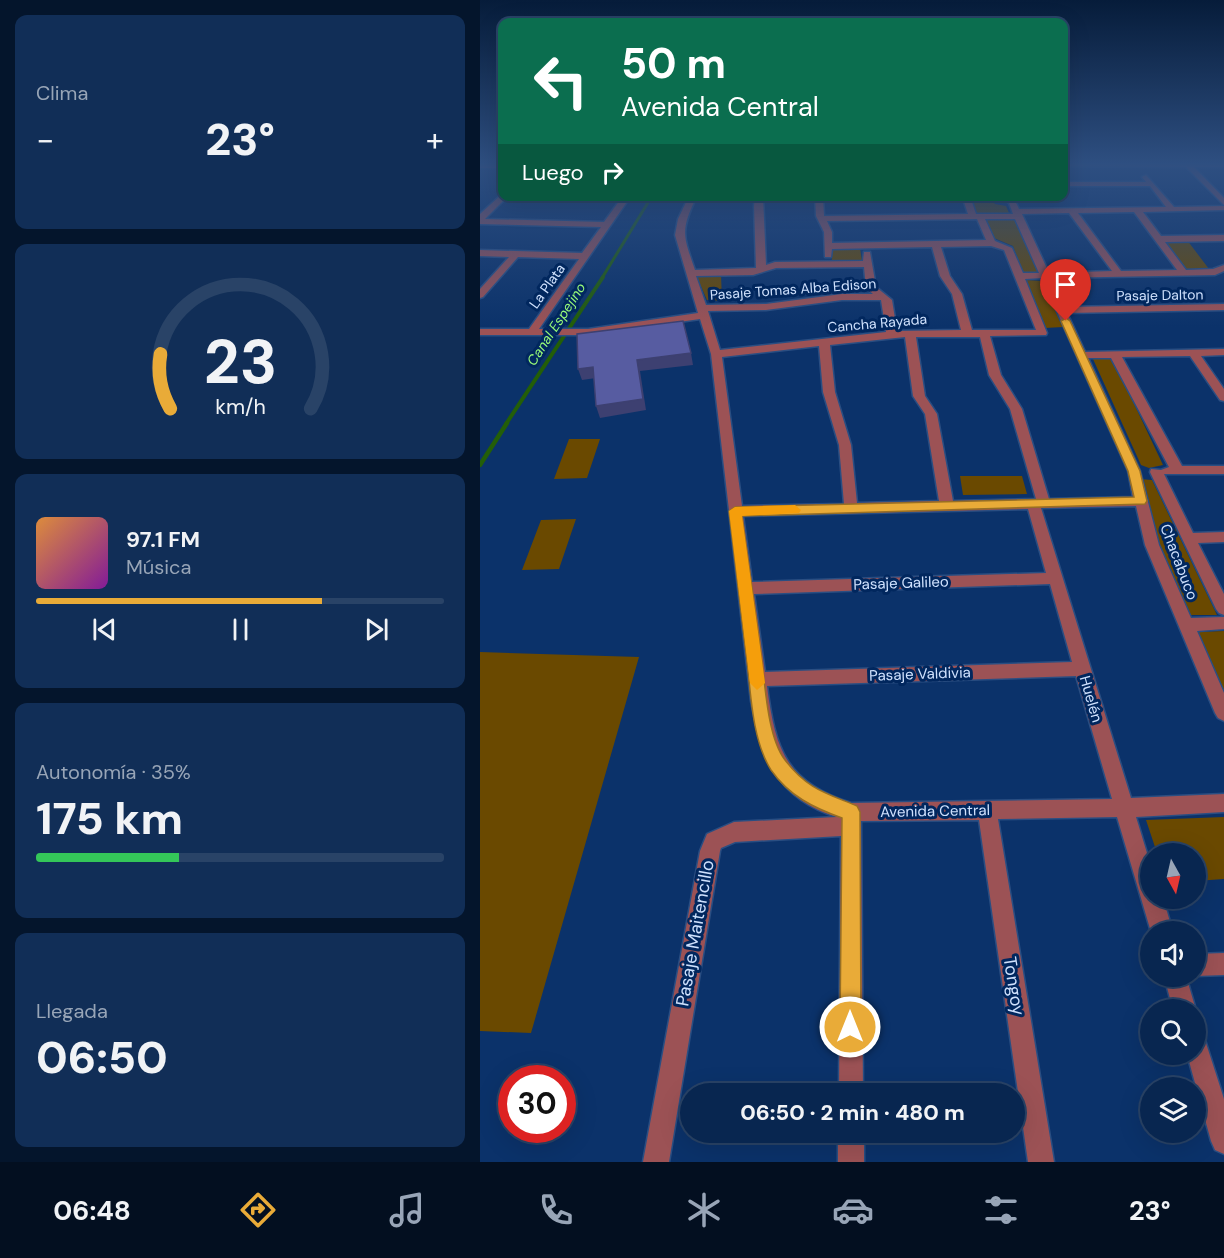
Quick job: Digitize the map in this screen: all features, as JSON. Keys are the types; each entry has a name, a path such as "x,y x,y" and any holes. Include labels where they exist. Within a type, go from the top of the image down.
{"street":[{"name":"La Plata","path":"531,333 610,218"},
{"name":"Avenida Central","path":"682,218 679,235 716,354 757,679 767,740 781,770 808,795 835,808 851,819 987,810 1124,808 1224,802"},
{"path":"756,218 762,247 761,270"},
{"path":"821,219 861,218"},
{"path":"977,218 991,243"},
{"name":"Chacabuco","path":"1019,218 1134,471 1152,545 1224,713"},
{"path":"1076,218 1088,237 1104,250 1118,274"},
{"path":"1143,218 1184,273"},
{"path":"821,219 827,228 829,264"},
{"path":"480,220 605,225"},
{"path":"1159,239 1224,238"},
{"path":"828,246 991,243 1008,248 1019,276 1215,272 1223,269"},
{"path":"936,244 945,276 957,294 967,333"},
{"path":"866,245 872,290 884,297 888,303 892,335"},
{"path":"480,253 584,256"},
{"path":"480,295 516,254"},
{"path":"690,273 761,270 775,266 868,264"},
{"name":"Cancha Rayada","path":"716,354 892,335 1042,333 1019,276"},
{"name":"Pasaje Tomas Alba Edison","path":"480,332 573,333 704,312 842,297 884,297"},
{"name":"Pasaje Dalton","path":"1061,310 1224,307"},
{"name":"Huelén","path":"984,333 995,375 1016,409 1055,578 1140,861"},
{"path":"910,334 919,396 931,414 947,506"},
{"path":"824,342 829,392 845,446 851,508"},
{"path":"1193,352 1224,398"},
{"path":"1082,355 1224,352"},
{"path":"1115,354 1177,470"},
{"path":"1134,471 1224,470"},
{"name":"Chacabuco","path":"1156,472 1224,609"},
{"path":"735,511 1141,501"},
{"path":"1189,538 1224,537"},
{"name":"Pasaje Galileo","path":"746,588 1055,578"},
{"path":"1186,625 1224,623"},
{"name":"Pasaje Valdivia","path":"757,679 1082,669"},
{"name":"Tongoy","path":"987,810 1041,1162"},
{"path":"851,819 851,1083"},
{"name":"Pasaje Maitencillo","path":"656,1162 710,851 714,841 734,832 851,819"},
{"path":"1206,965 1224,964"},
{"path":"1202,1065 1224,1141"},
{"path":"851,1143 851,1162"}],"shaded area":[{"path":"986,219 1017,219 1040,272 1023,272 1013,246 994,238"},
{"path":"1164,240 1187,240 1209,269 1185,269"},
{"path":"832,248 860,248 862,261 832,262"},
{"path":"721,274 722,301 707,300 696,275"},
{"path":"1026,280 1042,281 1063,327 1045,328"},
{"path":"1112,357 1163,465 1149,468 1141,465 1093,359"},
{"path":"569,439 600,439 587,478 554,479"},
{"path":"960,476 1022,476 1027,494 963,495"},
{"path":"1139,479 1152,480 1217,615 1190,615 1154,532"},
{"path":"576,519 559,569 522,570 541,520"},
{"path":"1224,631 1224,690 1197,632"},
{"path":"480,652 639,657 531,1033 480,1031"},
{"path":"1224,817 1224,879 1206,880 1206,843 1154,843 1146,820"}],"building":[{"path":"683,321 691,353 637,360 643,399 596,406 593,367 578,369 577,334"}],"waterway":[{"name":"Canal Espejino","path":"602,278 638,218"},
{"name":"Canal Espejino","path":"506,424 603,277"},
{"name":"Canal Espejino","path":"480,465 507,423"}],"slow traffic":[{"path":"757,683 735,511 795,510"}],"route":[{"path":"850,1027 851,812 821,802 796,786 777,764 769,747 760,701 735,511 1141,501 1134,471 1066,321"}]}
